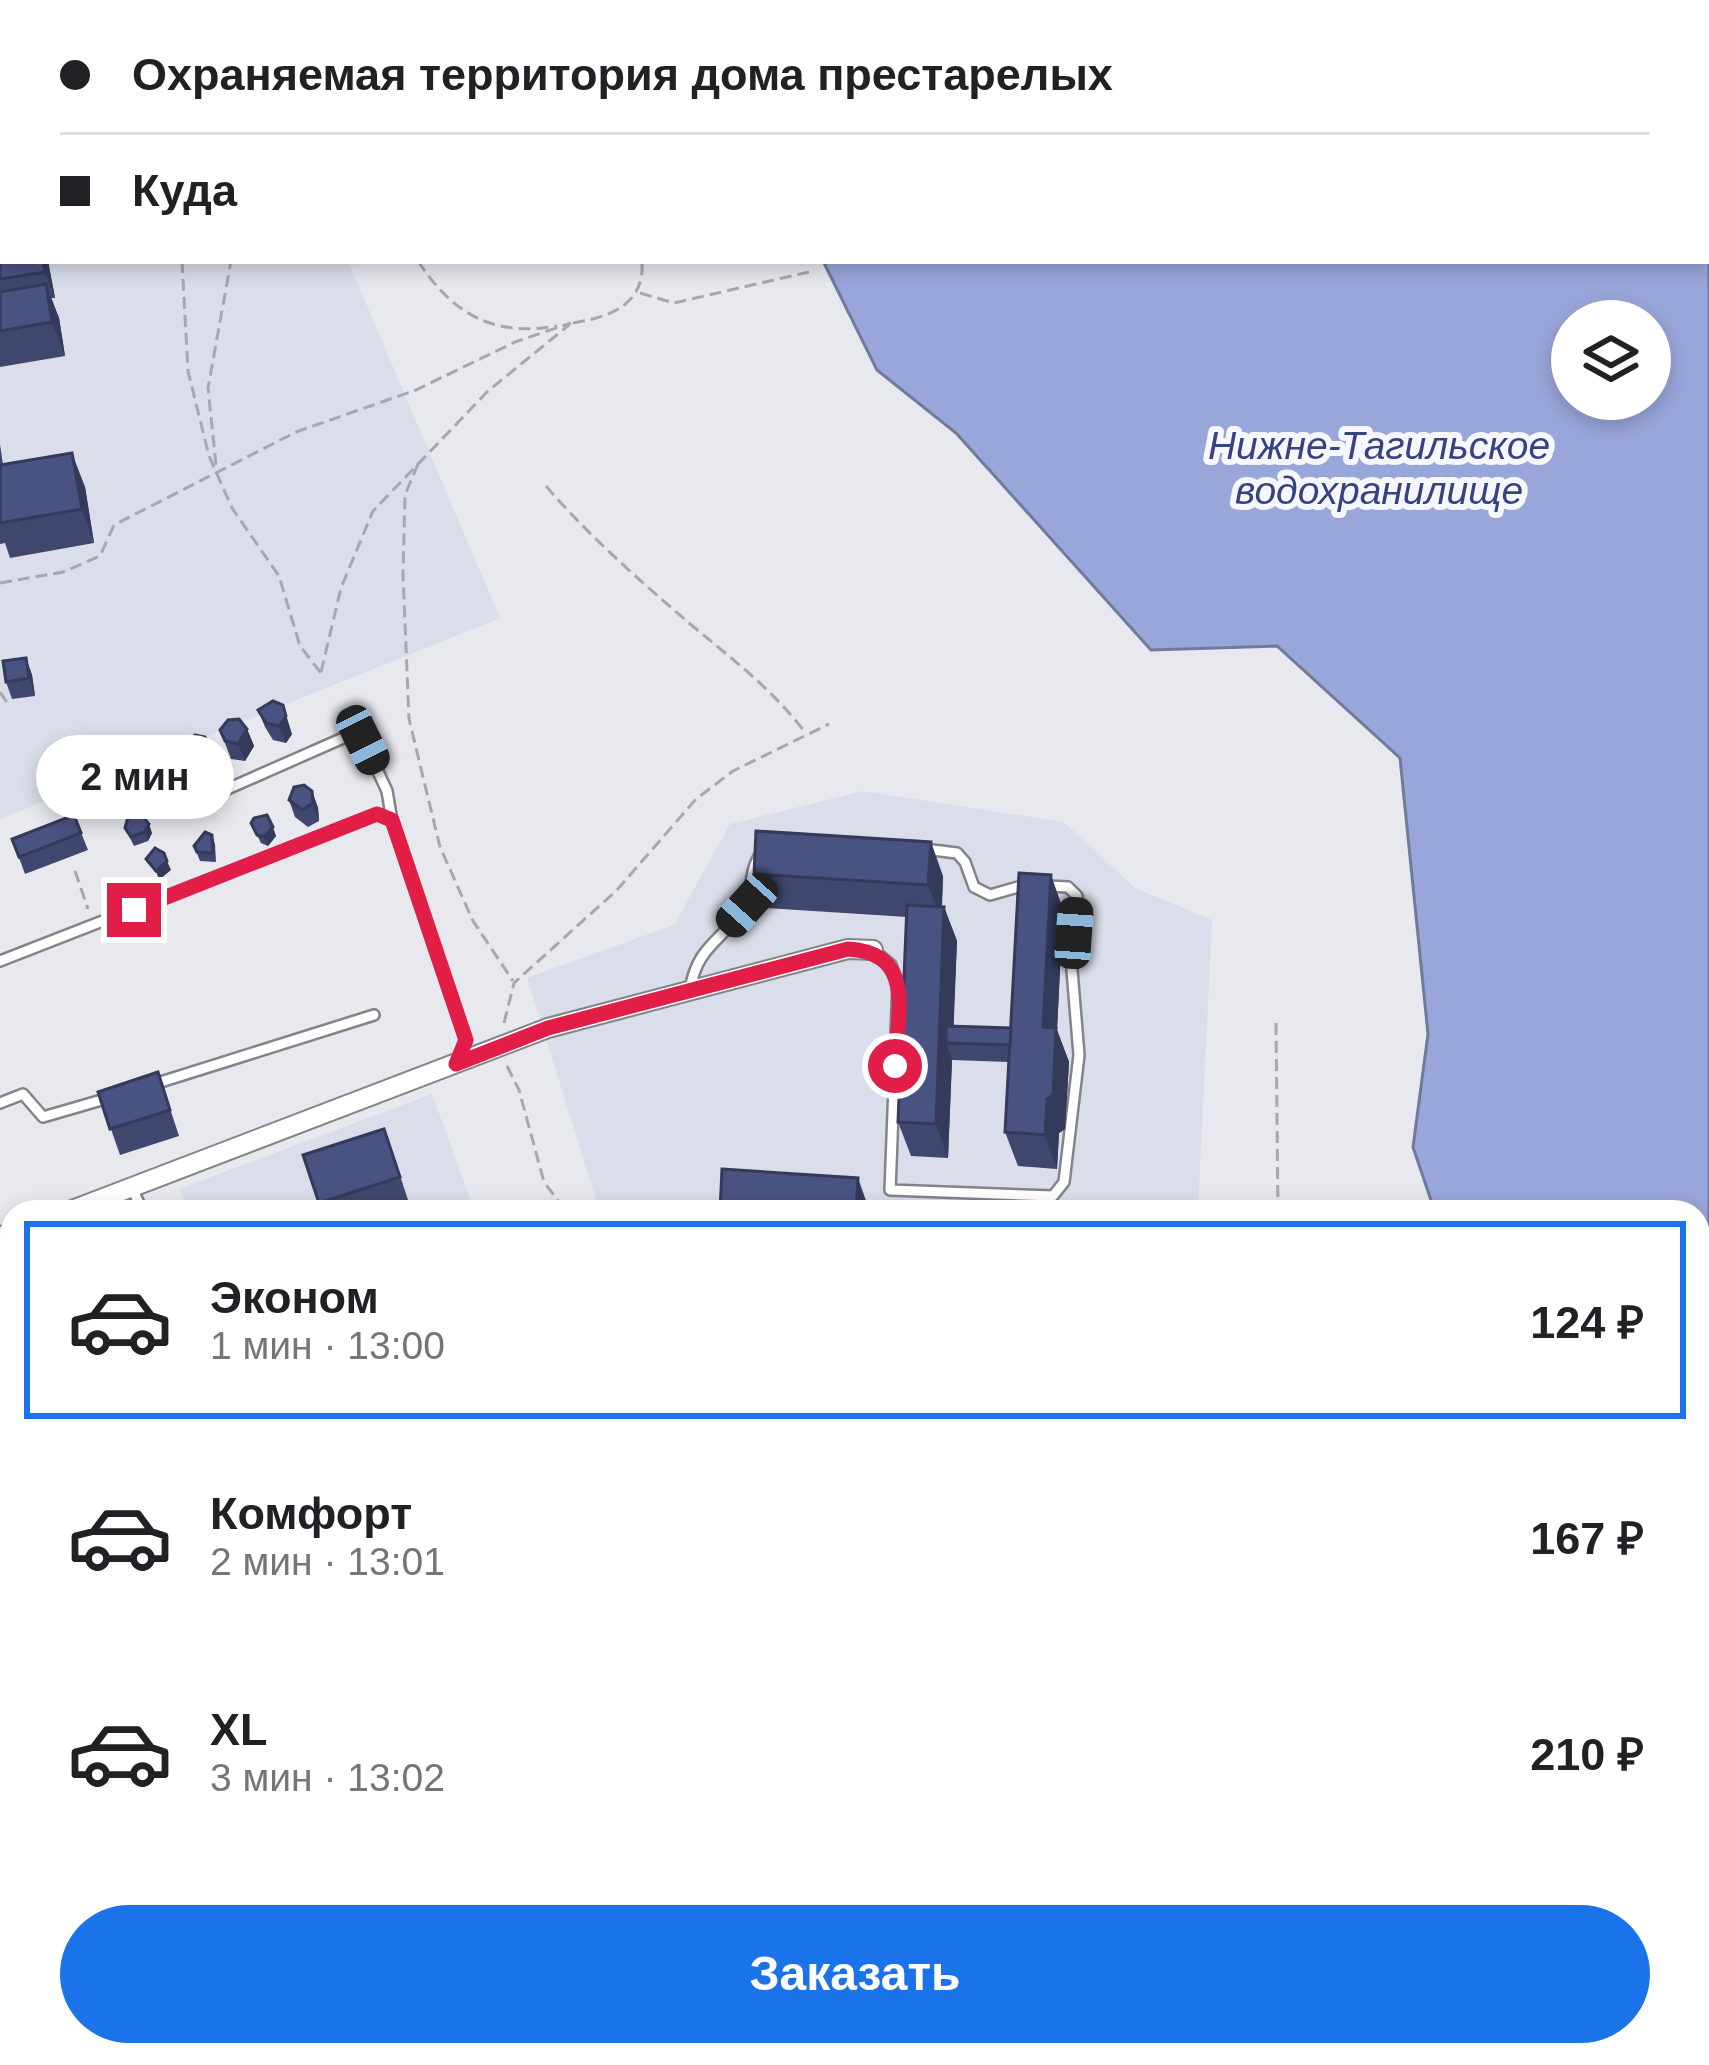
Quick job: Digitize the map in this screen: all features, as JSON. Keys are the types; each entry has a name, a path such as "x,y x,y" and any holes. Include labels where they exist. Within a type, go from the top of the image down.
{"street":[{"path":"100,1200 548,1028 848,949 873,950"}],"lane":[{"path":"175,812 350,735 363,740 387,791 392,820 466,1040 456,1064"},
{"path":"0,962 377,814 392,820"},
{"path":"690,991 694,964 747,905 754,862 774,843"},
{"path":"873,950 891,965 898,983 890,1190 1053,1196 1064,1182 1079,1055 1072,970 1077,896 1068,887 1024,885 990,896 974,887 957,853 911,848"},
{"path":"0,1103 23,1094 43,1117 374,1015"},
{"path":"132,1188 138,1200"}],"path":[{"path":"182,264 188,370 217,473 232,508 279,576 299,646 321,674 341,588 374,511 488,391 571,323"},
{"path":"217,473 208,388 230,264"},
{"path":"420,264 438,292 471,317 505,328 599,318 638,292 642,264"},
{"path":"638,292 674,302 814,271"},
{"path":"0,583 63,572 100,556 114,525 296,432 416,390 515,342 571,323"},
{"path":"418,464 405,495 409,719 440,847 473,920 514,982"},
{"path":"546,486 686,620 776,694 806,733"},
{"path":"0,692 8,704"},
{"path":"558,1200 544,1182 519,1090 498,1048 514,982 617,890 696,799 733,771 829,724"},
{"path":"76,871 94,926"},
{"path":"1276,1023 1278,1200"}],"shaded area":[{"path":"0,264 349,264 500,618 0,819"},
{"path":"863,791 1064,822 1135,888 1212,920 1199,1200 596,1200 527,978 674,925 730,824"},
{"path":"432,1094 471,1200 183,1200 179,1189"}],"water":[{"name":"Нижне-Тагильское водохранилище","path":"824,264 1709,264 1709,1200 1431,1200 1413,1147 1428,1034 1400,758 1277,646 1151,650 956,433 877,370"}],"building":[{"path":"0,264 44,264 45,272 0,279"},
{"path":"46,284 52,322 0,331 0,292"},
{"path":"72,453 82,509 0,523 0,465"},
{"path":"26,658 29,678 6,682 3,661"},
{"path":"273,701 283,705 286,716 279,726 266,723 258,710"},
{"path":"239,719 247,729 238,744 225,741 220,730 228,720"},
{"path":"195,735 205,737 211,751 208,760 195,763 186,757 182,744"},
{"path":"158,745 173,759 163,769 154,767 149,757"},
{"path":"111,770 130,774 131,783 117,790 105,780"},
{"path":"304,785 312,791 313,803 302,810 289,800 294,787"},
{"path":"136,814 149,824 145,832 131,837 125,828 128,817"},
{"path":"74,815 81,833 19,857 12,839"},
{"path":"267,815 273,827 264,837 257,835 251,823"},
{"path":"756,831 931,842 928,885 754,874"},
{"path":"205,832 212,835 213,853 197,852 194,846"},
{"path":"155,848 167,861 156,871 146,859"},
{"path":"1019,873 1051,875 1043,1027 1056,1028 1053,1095 1047,1099 1045,1135 1005,1132"},
{"path":"907,905 944,907 936,1124 898,1122"},
{"path":"946,1026 1011,1028 1010,1045 946,1043"},
{"path":"158,1072 170,1110 110,1129 98,1092"},
{"path":"384,1129 400,1177 318,1200 303,1155"},
{"path":"722,1169 858,1178 857,1200 721,1200"}],"route":[{"path":"134,910 377,814 392,820 466,1040 456,1064 548,1028 848,949 873,950 891,965 898,983 895,1066"}]}
